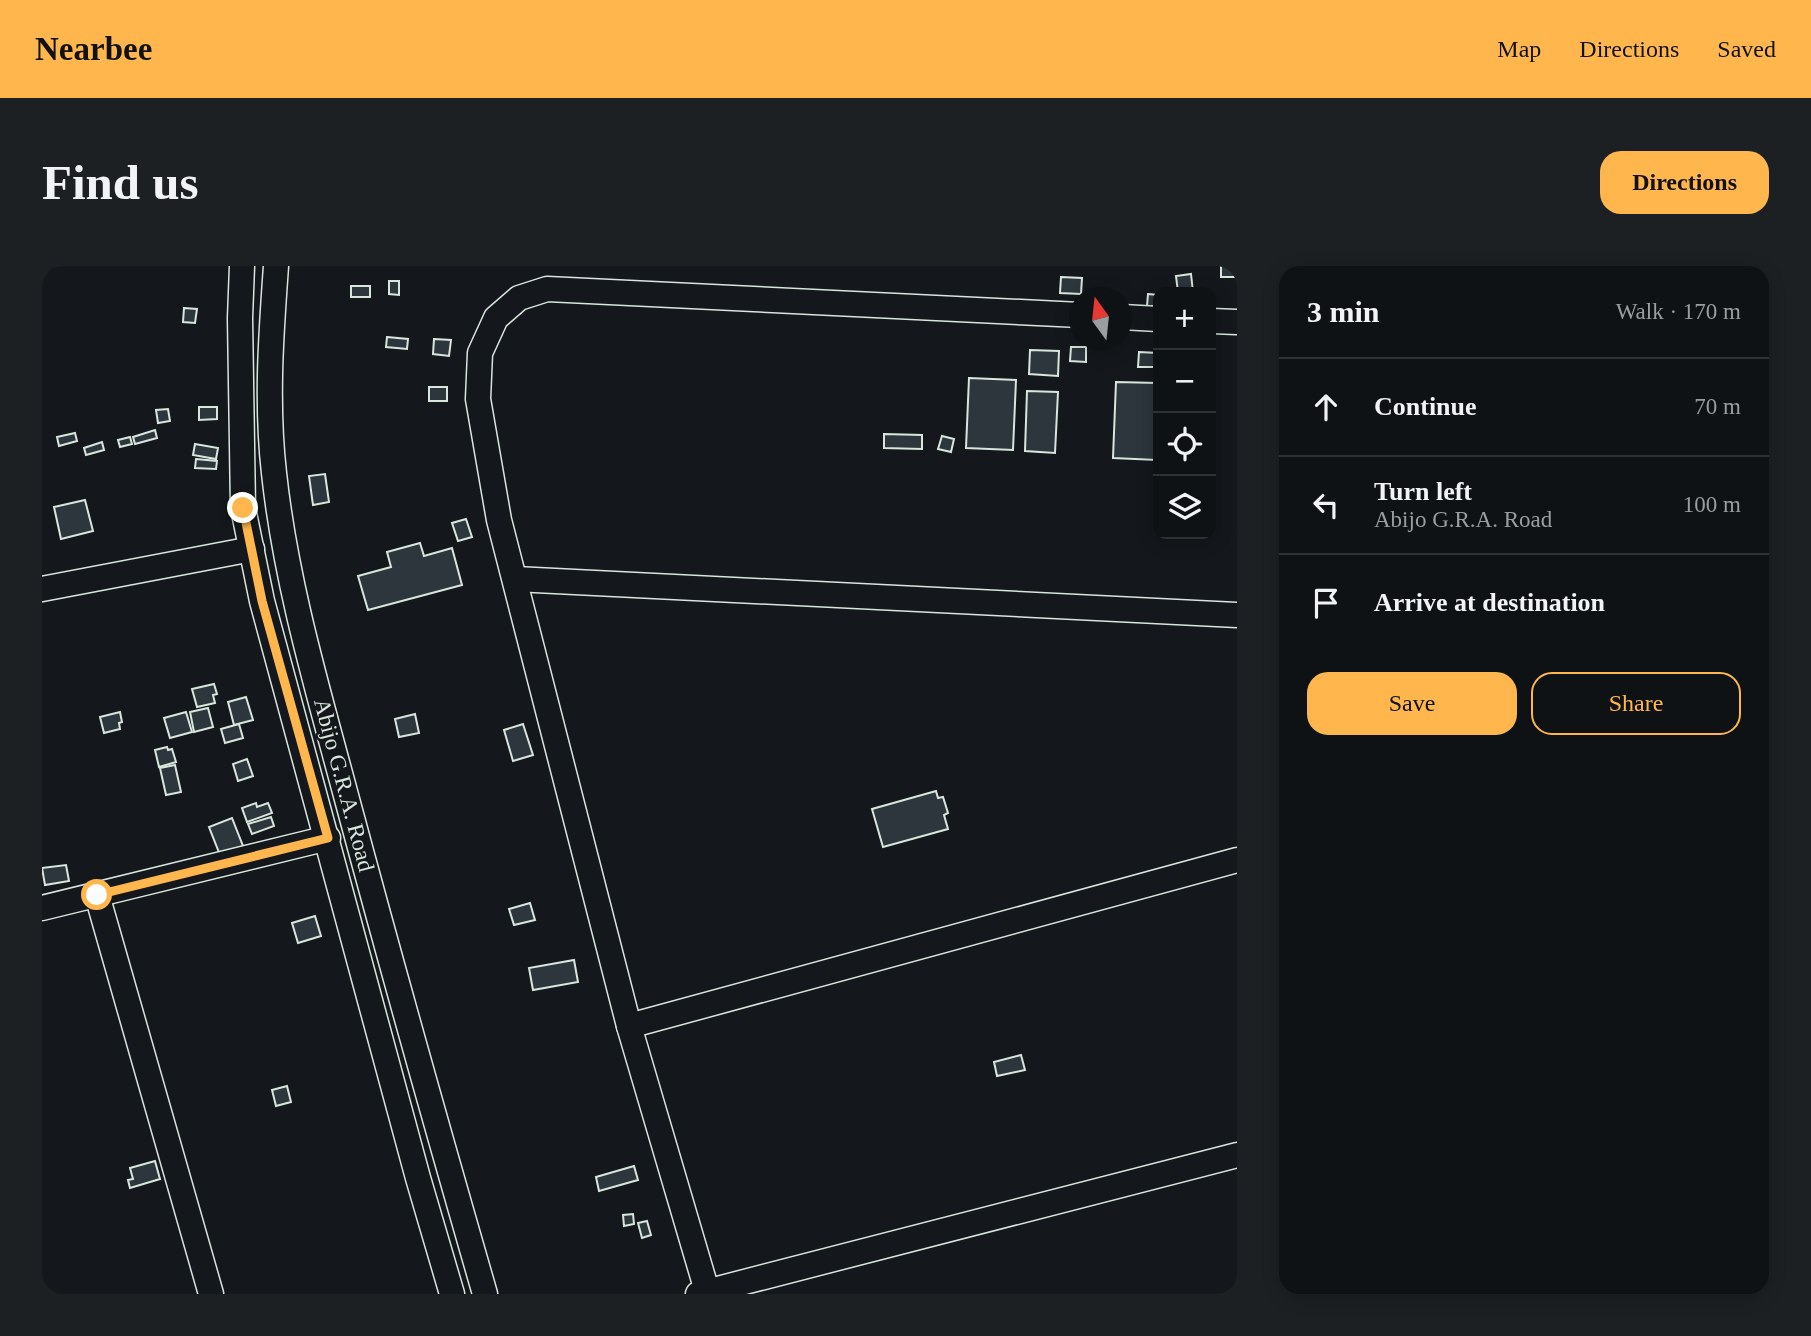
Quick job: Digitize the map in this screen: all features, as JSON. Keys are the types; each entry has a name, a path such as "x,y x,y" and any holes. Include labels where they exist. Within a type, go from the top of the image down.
{"street":[{"name":"Abijo G.R.A. Road","path":"242,266 240,318 243,508 262,601 418,1178 452,1294"},
{"name":"Abijo G.R.A. Road","path":"276,266 269,383 274,470 282,537 303,633 349,805 485,1294"},
{"path":"1069,314 547,289 519,298 496,318 480,353 478,398 499,520 629,1026 703,1293 1237,1155"},
{"path":"1132,318 1153,319"},
{"path":"1216,321 1237,322"},
{"path":"42,589 252,549"},
{"path":"515,579 1237,615"},
{"path":"42,908 328,838"},
{"path":"629,1026 1237,860"},
{"path":"97,895 211,1294"}],"building":[{"path":"1221,266 1236,266 1236,277 1221,277"},
{"path":"1191,274 1192,287 1177,287 1176,276"},
{"path":"1061,277 1082,278 1081,287 1069,287 1069,293 1060,293"},
{"path":"389,281 399,281 399,295 389,294"},
{"path":"351,286 370,286 370,297 351,297"},
{"path":"1148,294 1153,294 1153,307 1147,306"},
{"path":"184,308 197,309 195,323 183,322"},
{"path":"387,337 408,339 407,349 386,347"},
{"path":"434,339 451,340 449,356 433,354"},
{"path":"1030,350 1059,351 1058,376 1029,374"},
{"path":"1071,350 1086,350 1086,362 1070,361"},
{"path":"1139,352 1153,353 1153,367 1138,367"},
{"path":"969,378 1016,380 1013,450 966,448"},
{"path":"1116,382 1153,383 1153,460 1113,458"},
{"path":"429,387 447,387 447,401 429,401"},
{"path":"1027,391 1058,392 1055,453 1025,451"},
{"path":"199,407 217,407 217,419 199,420"},
{"path":"168,409 170,421 158,423 156,410"},
{"path":"155,430 157,438 135,444 133,437"},
{"path":"75,433 77,441 59,446 57,437"},
{"path":"884,434 922,435 922,449 884,448"},
{"path":"942,436 954,439 951,452 938,449"},
{"path":"130,437 132,444 120,447 118,440"},
{"path":"102,442 104,450 86,455 84,448"},
{"path":"195,444 218,448 216,459 193,455"},
{"path":"196,459 217,461 216,469 195,468"},
{"path":"325,474 329,502 313,505 309,476"},
{"path":"85,500 93,531 61,539 54,507"},
{"path":"466,519 472,537 458,541 452,523"},
{"path":"420,543 424,556 452,548 462,585 368,610 358,576 391,567 387,552"},
{"path":"214,684 217,694 213,695 215,703 197,707 192,689"},
{"path":"246,697 253,720 234,725 228,702"},
{"path":"208,708 213,727 194,732 190,712"},
{"path":"120,712 120,729 104,733 100,717"},
{"path":"186,712 192,732 170,738 164,718"},
{"path":"415,714 419,733 399,737 395,719"},
{"path":"239,724 243,738 225,743 221,729"},
{"path":"523,724 533,755 513,761 504,730"},
{"path":"167,747 168,750 172,749 176,762 159,767 155,750"},
{"path":"247,759 253,776 238,781 233,764"},
{"path":"175,765 181,792 166,795 160,768"},
{"path":"936,791 938,798 943,797 948,813 944,815 948,829 883,847 872,809"},
{"path":"256,803 257,807 268,803 272,813 247,822 242,808"},
{"path":"271,817 274,826 252,834 248,824"},
{"path":"232,818 243,846 220,855 209,827"},
{"path":"66,865 69,881 45,885 42,868"},
{"path":"530,903 535,920 514,925 509,909"},
{"path":"315,916 321,936 298,943 292,923"},
{"path":"574,960 578,982 533,990 529,968"},
{"path":"1021,1055 1025,1070 997,1076 994,1062"},
{"path":"287,1086 291,1102 276,1106 272,1090"},
{"path":"155,1161 160,1179 130,1188 128,1180 133,1179 130,1168"},
{"path":"634,1166 638,1180 599,1191 596,1177"},
{"path":"633,1214 634,1224 624,1226 623,1215"},
{"path":"647,1221 651,1235 642,1238 638,1223"}],"route":[{"path":"97,895 328,838 262,601 243,508"}]}
